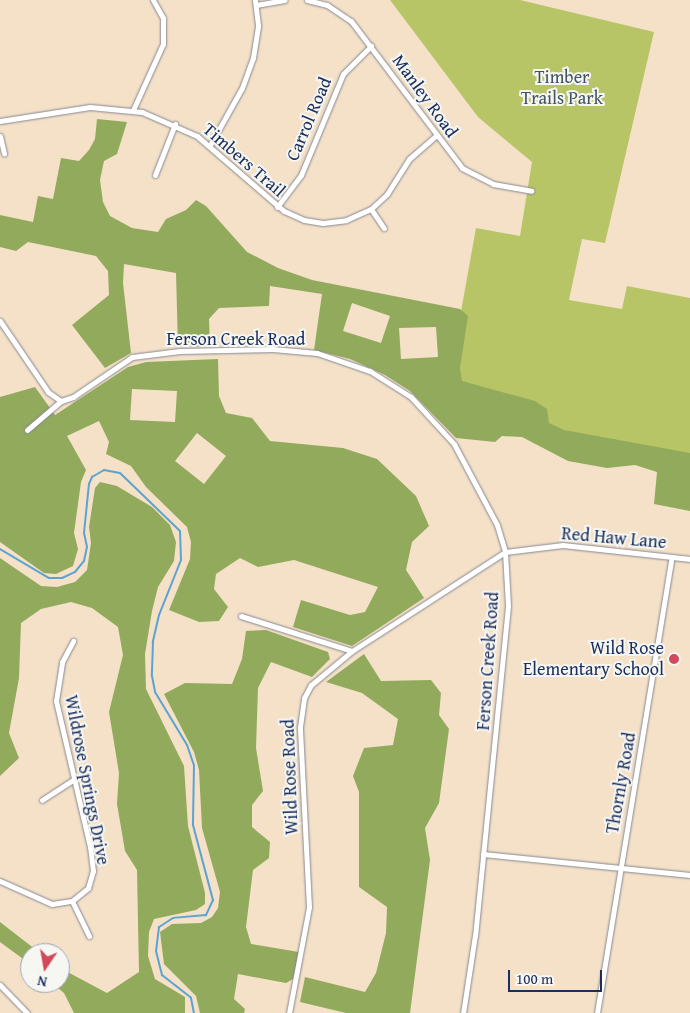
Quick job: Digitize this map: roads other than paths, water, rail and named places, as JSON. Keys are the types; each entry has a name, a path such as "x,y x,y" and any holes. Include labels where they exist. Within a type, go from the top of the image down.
{"street":[{"path":"133,110 163,44 163,18 153,0"},
{"path":"210,145 220,132 248,72 258,35 256,2 285,0"},
{"name":"Manley Road","path":"307,0 340,12 371,46 435,136 462,168 474,176 493,184 531,191"},
{"name":"Carrol Road","path":"277,207 301,175 343,74 371,46"},
{"name":"Timbers Trail","path":"0,121 82,108 133,110 175,124 210,145 277,207 292,216 323,223 346,220 371,209 387,194 409,159 435,136"},
{"path":"155,175 175,124"},
{"path":"0,136 4,154"},
{"path":"371,209 384,228"},
{"path":"0,321 48,392 61,401"},
{"name":"Ferson Creek Road","path":"27,430 61,401 74,396 124,361 143,354 273,349 317,353 370,371 398,388 442,428 464,460 486,500 505,552 507,626 483,854 463,1013"},
{"name":"Red Haw Lane","path":"505,552 563,546 690,559"},
{"name":"Wild Rose Road","path":"289,1013 309,907 300,712 311,685 352,652 505,552"},
{"name":"Thornly Road","path":"597,1013 672,557"},
{"path":"241,616 352,652"},
{"name":"Wildrose Springs Drive","path":"72,901 88,888 93,870 56,701 62,662 73,641"},
{"path":"42,800 73,780"},
{"path":"483,854 690,875"},
{"path":"0,881 52,904 72,901 89,936"},
{"path":"0,985 27,1013"}],"waterway":[{"path":"0,549 49,578 62,578 75,572 84,561 87,547 84,533 89,484 92,477 104,470 120,473 180,531 181,560 159,615 153,642 152,676 155,692 187,745 194,765 193,825 213,900 206,915 173,918 159,927 156,951 162,975 191,998 194,1013"}],"place":[{"name":"Wild Rose Elementary School","path":"674,659"}],"park label":[{"name":"Timber Trails Park","path":"562,88"}]}
